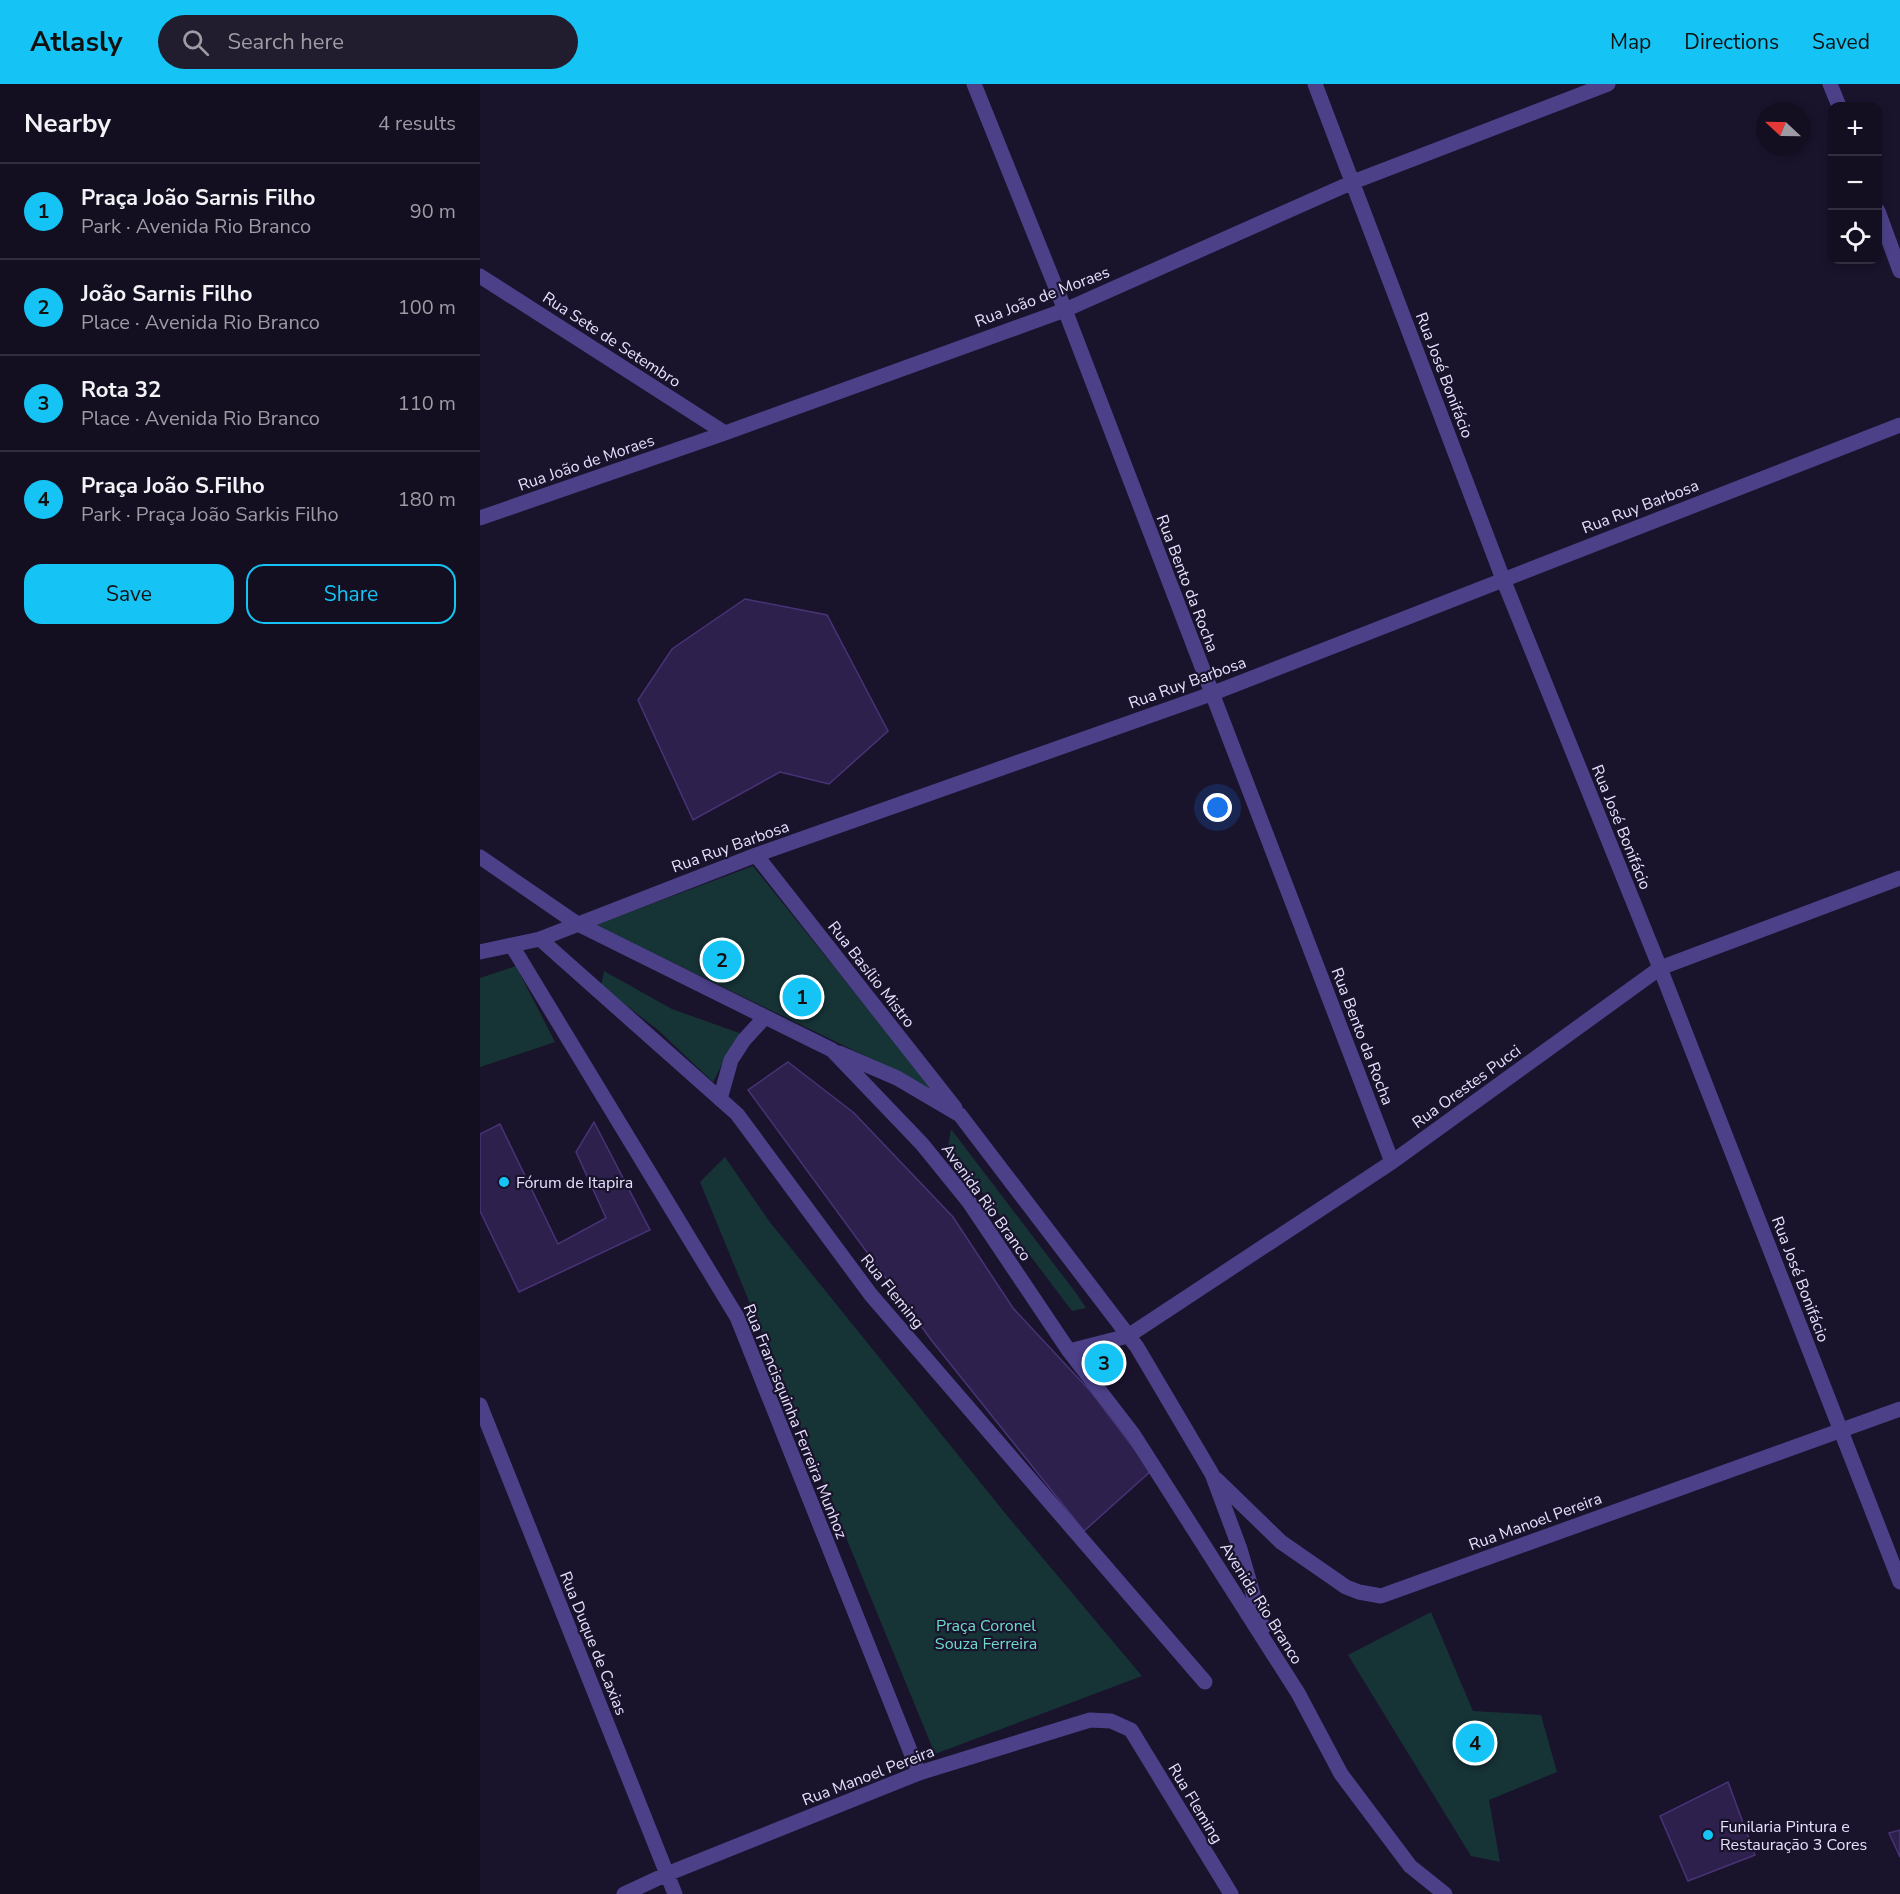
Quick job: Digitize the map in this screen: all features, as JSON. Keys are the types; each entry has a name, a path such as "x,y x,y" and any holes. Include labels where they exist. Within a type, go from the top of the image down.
{"street":[{"name":"Rua Bento da Rocha","path":"974,84 1065,310 1392,1162"},
{"name":"Rua José Bonifácio","path":"1315,84 1503,579 1660,968 1900,1582"},
{"name":"Rua João de Moraes","path":"480,518 725,433 1065,310 1353,182 1608,84"},
{"path":"1830,84 1837,102"},
{"path":"1882,222 1900,271"},
{"name":"Rua Sete de Setembro","path":"480,276 725,433"},
{"name":"Rua Ruy Barbosa","path":"480,952 540,939 576,923 756,855 1211,694 1900,425"},
{"name":"Rua Basílio Mistro","path":"756,855 960,1115 1137,1347 1212,1474"},
{"name":"Avenida Rio Branco","path":"480,858 576,923 832,1050 922,1144 969,1202 1068,1351 1133,1434 1298,1693 1341,1774 1410,1866 1445,1894"},
{"name":"Rua Orestes Pucci","path":"1068,1351 1128,1336 1392,1162 1660,968 1900,878"},
{"name":"Rua Fleming","path":"540,939 737,1114 871,1295 1204,1682"},
{"name":"Rua Francisquinha Ferreira Munhoz","path":"512,946 737,1317 919,1773"},
{"path":"720,1099 731,1060 744,1040 765,1017"},
{"path":"832,1050 897,1078 960,1115"},
{"name":"Rua Duque de Caxias","path":"480,1405 675,1894"},
{"name":"Rua Manoel Pereira","path":"1212,1474 1290,1548 1346,1587 1382,1596 1900,1409"},
{"path":"1212,1474 1240,1549 1268,1646"},
{"name":"Rua Manoel Pereira","path":"624,1894 667,1874 919,1773 1090,1720 1111,1721 1131,1730"},
{"name":"Rua Fleming","path":"1131,1730 1231,1894"}],"green space":[{"path":"753,866 936,1094 894,1070 595,925"},
{"path":"516,966 555,1042 480,1067 480,978"},
{"path":"604,971 672,1009 745,1035 731,1047 713,1082 658,1030 601,986"},
{"path":"951,1129 1086,1308 1072,1311 948,1147"},
{"name":"Praça Coronel Souza Ferreira","path":"725,1157 769,1221 1009,1518 1142,1676 935,1754 700,1182"},
{"path":"1431,1612 1473,1711 1541,1715 1557,1772 1489,1800 1500,1862 1471,1856 1348,1655"}],"building":[{"path":"745,599 827,615 888,731 829,784 780,772 693,820 638,700 672,649"},
{"path":"788,1062 854,1113 953,1217 1013,1308 1092,1393 1151,1471 1084,1531 932,1341 748,1090"},
{"name":"Fórum de Itapira","path":"594,1122 650,1230 519,1292 480,1211 480,1134 500,1124 558,1244 606,1218 576,1152"},
{"name":"Funilaria Pintura e Restauração 3 Cores","path":"1728,1782 1755,1855 1688,1881 1660,1816"},
{"path":"1900,1830 1900,1857 1889,1833"}],"place":[{"name":"João Sarnis Filho","path":"722,960"},
{"name":"Praça João Sarnis Filho","path":"802,997"},
{"name":"Fórum de Itapira","path":"504,1182"},
{"name":"Rota 32","path":"1104,1363"},
{"name":"Praça João S.Filho","path":"1475,1743"},
{"name":"Funilaria Pintura e Restauração 3 Cores","path":"1708,1835"}]}
